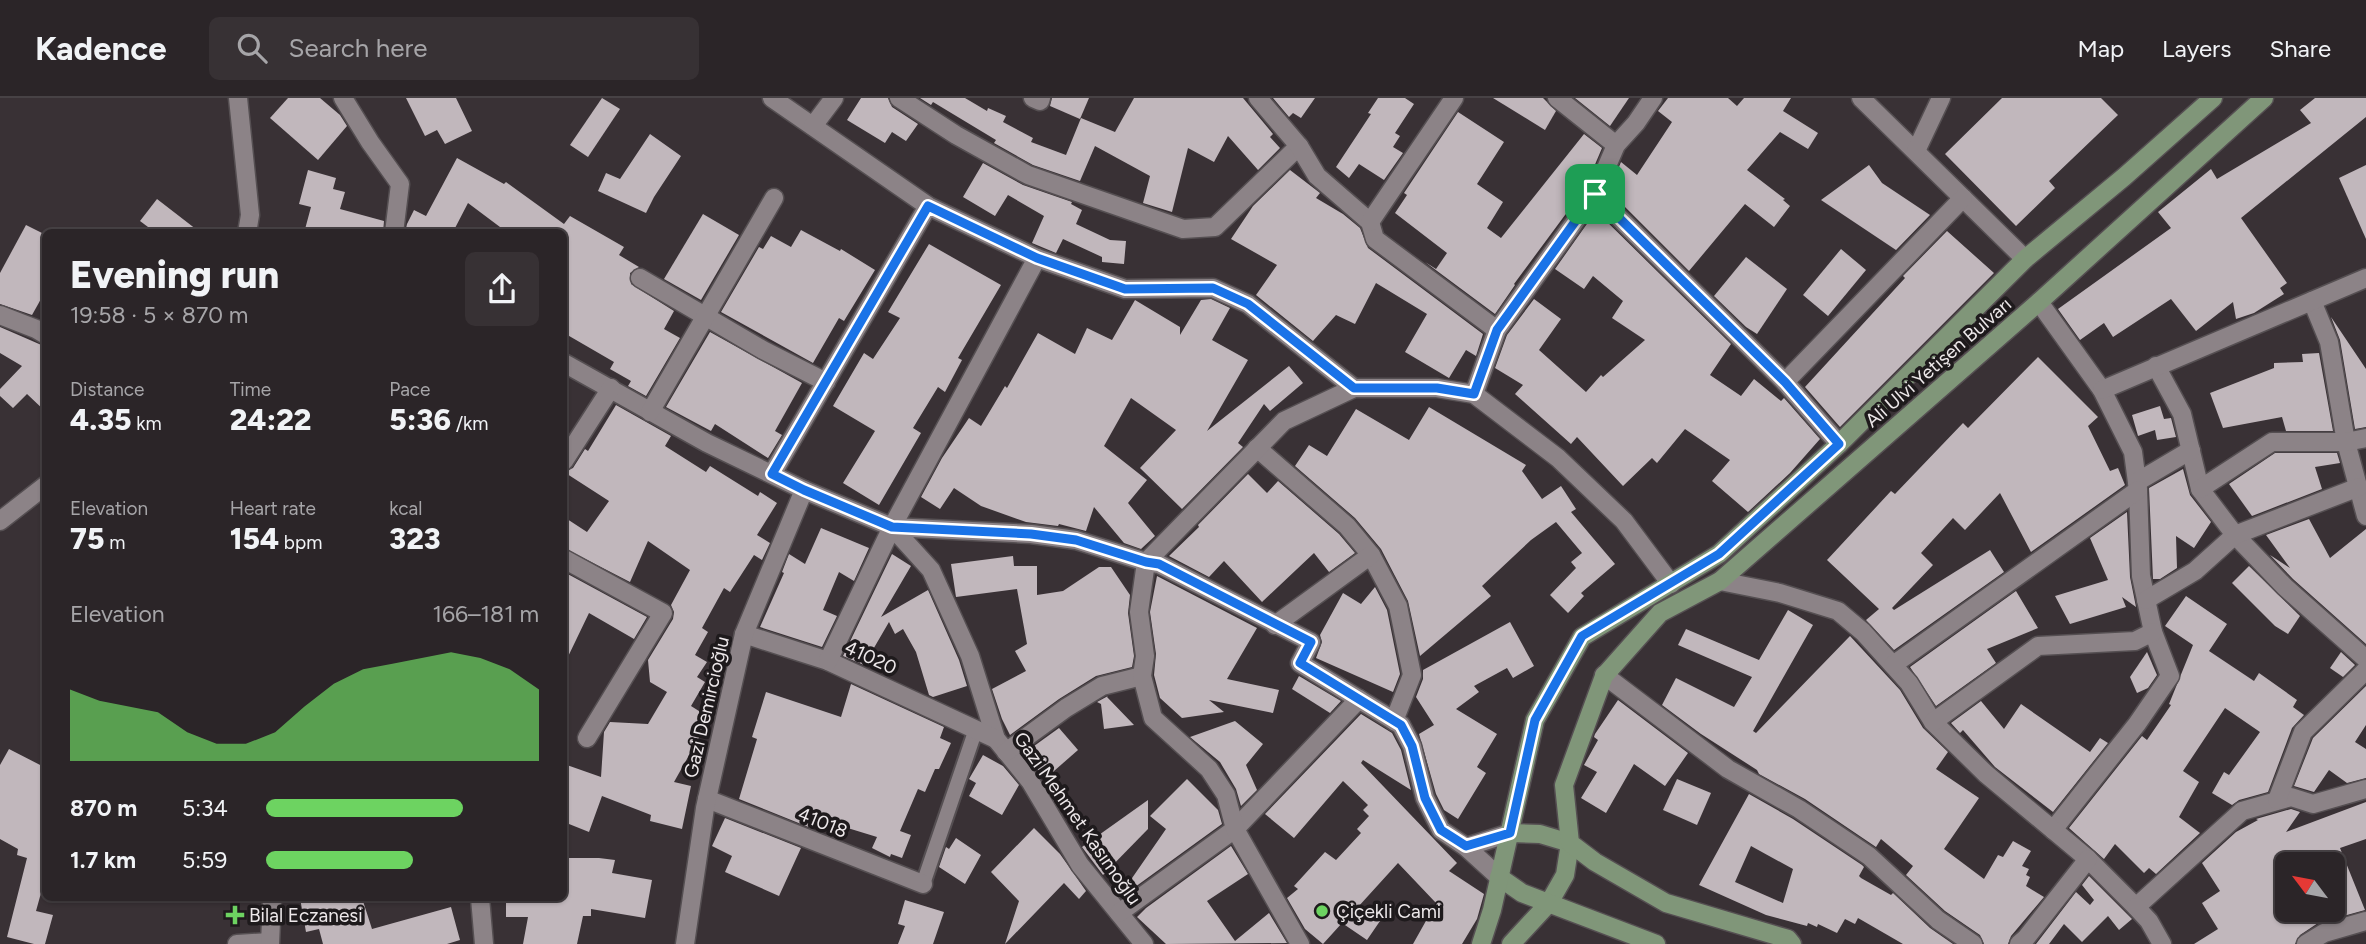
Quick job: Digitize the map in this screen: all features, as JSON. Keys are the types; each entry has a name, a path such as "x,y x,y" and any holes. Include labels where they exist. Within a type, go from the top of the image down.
{"main road":[{"path":"1481,944 1500,877 1535,720 1582,636 1719,554 1839,444 2025,259 2124,177 2213,98"},
{"name":"Ali Ulvi Yetişen Bulvarı","path":"1570,843 1564,785 1605,675 1660,613 1720,580 2039,302 2264,98"},
{"path":"1510,833 1540,834 1570,843 1595,862 1666,903 1787,939 1792,944"},
{"path":"1511,944 1549,903 1565,876 1570,843"},
{"path":"1500,877 1522,893 1656,944"}],"street":[{"path":"238,98 250,215 248,229"},
{"path":"343,98 400,184 394,229"},
{"path":"772,98 928,206 1037,258 1125,289 1213,288 1248,304 1354,388"},
{"path":"813,126 834,98"},
{"path":"899,98 956,135 1027,175 1183,229 1215,227 1299,146"},
{"path":"1033,98 1040,101 1041,98"},
{"path":"1258,98 1299,146 1317,176 1370,222 1375,239 1497,330"},
{"path":"1370,222 1454,98"},
{"path":"1558,98 1616,145"},
{"path":"1474,394 1497,330 1595,194 1616,145 1636,123 1653,98"},
{"path":"1861,98 2025,259"},
{"path":"1916,151 1941,98"},
{"path":"1595,194 1785,382 1839,444"},
{"path":"650,412 774,198"},
{"path":"1785,382 1963,198"},
{"path":"772,474 928,206"},
{"path":"828,661 892,527 1037,258"},
{"path":"640,278 763,350 826,382"},
{"path":"2102,390 2366,278"},
{"path":"2312,301 2329,342 2346,442 2366,516"},
{"path":"2039,302 2102,390 2133,452 2141,576 2153,632 2170,676 2137,724 2053,830"},
{"path":"0,315 42,333"},
{"path":"567,365 707,443 804,490 892,527 1031,534 1076,540 1159,564 1311,642 1300,663 1401,725 1412,746 1425,798 1441,830 1466,846 1500,877"},
{"path":"2156,366 2182,414 2200,489 2235,535 2285,587 2366,659"},
{"path":"567,456 611,388"},
{"path":"1300,944 1235,829 1226,795 1209,769 1153,718 1142,676 1145,656 1139,612 1146,562 1284,421 1354,388 1437,388 1474,394 1558,458 1624,521 1671,584"},
{"path":"2200,489 2272,442 2346,442 2366,438"},
{"path":"1257,448 1347,526 1371,555 1398,606 1412,675 1394,721"},
{"path":"1894,665 2137,486 2191,450"},
{"path":"2146,600 2195,572 2235,535 2359,487"},
{"path":"0,521 42,488"},
{"name":"Gazi Demircioğlu","path":"685,944 707,799 744,634 804,490"},
{"name":"Gazi Mehmet Kasımoğlu","path":"892,527 931,570 971,656 1001,746 1030,780 1080,864 1144,944"},
{"path":"1275,625 1371,555"},
{"path":"567,561 663,613 587,738"},
{"path":"1720,580 1780,593 1838,611 1863,632 1909,682 1933,722 1986,774 2088,859 2149,920 2162,944"},
{"path":"1933,722 2038,646 2135,641 2153,632"},
{"name":"41020","path":"744,634 828,661 976,729 1001,746"},
{"path":"2277,800 2303,732 2366,670"},
{"path":"1605,675 1728,769 1799,809 1869,856 1938,920 1973,944"},
{"path":"1001,746 1102,686 1142,676"},
{"path":"1119,914 1235,829 1359,699"},
{"path":"2136,907 2242,811 2291,797 2313,804 2366,789"},
{"name":"41018","path":"707,799 923,884"},
{"path":"1466,846 1510,833"},
{"path":"2019,944 2088,859"},
{"path":"237,944 269,943 272,901"},
{"path":"480,901 484,944"},
{"path":"2306,944 2324,933 2366,920"}],"lane":[{"path":"923,884 976,729"}],"building":[{"path":"288,98 320,98 340,115 347,126 318,160 270,118"},
{"path":"406,98 456,98 472,131 445,144 437,130 425,136"},
{"path":"602,98 620,109 588,157 570,145"},
{"path":"861,98 888,98 892,107 918,124 906,141 892,132 885,143 847,120"},
{"path":"920,98 965,98 987,111 988,108 1006,116 1003,122 1033,138 1031,142 1066,155 1081,118 1115,132 1134,98 1243,98 1273,134 1270,137 1280,148 1258,170 1228,136 1214,162 1188,148 1172,212 1143,203 1150,176 1095,146 1080,181 1033,165 994,143 996,140 933,102 931,105"},
{"path":"1052,98 1089,98 1080,119 1050,106"},
{"path":"1273,98 1315,98 1301,118 1293,113 1289,117"},
{"path":"1378,98 1405,98 1414,104 1395,133 1400,136 1393,147 1403,153 1384,180 1359,164 1349,178 1336,167 1371,114 1368,113"},
{"path":"1493,98 1543,98 1556,111 1545,130"},
{"path":"1575,98 1629,98 1610,126"},
{"path":"1668,98 1728,98 1737,106 1744,98 1791,98 1783,111 1818,133 1808,149 1780,132 1747,170 1785,199 1783,200 1790,206 1774,227 1745,204 1689,271 1609,191 1621,162 1637,175 1672,122 1658,111"},
{"path":"2002,98 2101,98 2118,115 2049,181 2055,188 2016,226 1945,154"},
{"path":"2315,98 2366,98 2366,117 2241,218 2287,283 2280,288 2284,294 2254,313 2236,319 2233,302 2196,331 2171,299 2113,337 2104,323 2080,340 2058,309 2171,228 2158,212 2211,169 2217,179 2311,123 2300,110"},
{"path":"1458,112 1504,142 1477,184 1503,202 1487,228 1501,238 1584,134 1602,148 1585,188 1495,314 1425,262 1436,269 1447,253 1395,213 1407,195 1404,193"},
{"path":"650,134 681,156 646,213 598,191 606,173 620,179"},
{"path":"457,158 504,184 506,182 564,224 570,216 624,247 619,255 639,267 630,273 631,284 674,311 664,329 680,338 646,396 628,386 631,381 610,369 614,362 567,335 567,229 503,229 468,203 455,229 406,229 414,210 426,216"},
{"path":"983,163 1023,185 1072,202 1071,204 1082,210 1076,224 1110,240 1126,241 1124,264 1102,262 1102,257 1063,239 1056,253 1032,243 1044,216 1008,195 995,216 963,197"},
{"path":"1869,165 1882,183 1930,215 1896,250 1821,200"},
{"path":"2366,165 2366,239 2339,178"},
{"path":"308,170 336,178 333,189 345,192 340,209 384,221 383,229 305,229 311,207 299,204"},
{"path":"1290,170 1320,193 1316,198 1360,228 1368,248 1483,334 1476,356 1466,350 1449,378 1405,352 1427,314 1376,283 1355,324 1336,315 1313,341 1256,295 1277,265 1231,239 1253,206"},
{"path":"157,199 196,229 151,229 140,221"},
{"path":"1596,211 1731,344 1710,375 1741,396 1754,379 1781,401 1784,398 1820,439 1790,473 1748,512 1712,481 1730,460 1685,429 1657,463 1652,458 1623,486 1577,437 1571,444 1515,394 1523,385 1495,368 1507,335 1534,299 1561,319 1539,350 1586,392 1601,375 1603,377 1645,340 1612,318 1623,301 1593,276 1584,289 1555,269"},
{"path":"703,214 739,235 701,300 664,279"},
{"path":"26,225 42,233 42,297 32,315 0,304 0,273"},
{"path":"801,230 840,251 841,249 875,270 844,321 839,318 813,363 721,312 759,247 763,249 771,236 791,247"},
{"path":"1947,231 1994,273 1840,427 1805,387 1905,278 1903,276"},
{"path":"929,244 1001,285 958,358 962,360 945,392 938,387 913,428 921,433 879,505 843,483 875,431 833,406 864,353 873,359 900,318 888,312"},
{"path":"1841,249 1866,270 1828,316 1803,295"},
{"path":"1746,257 1787,289 1757,334 1714,296"},
{"path":"1211,299 1230,308 1212,340 1248,360 1207,431 1289,366 1303,383 1270,411 1264,404 1238,443 1243,447 1182,509 1140,468 1176,430 1131,398 1104,446 1147,480 1128,503 1155,536 1141,549 1124,543 1094,507 1086,531 1059,524 1026,522 981,506 954,488 940,509 921,497 942,458 969,418 981,426 1005,386 1007,388 1038,333 1075,354 1087,328 1112,340 1135,300 1180,327 1180,335 1201,300"},
{"path":"2331,317 2366,369 2366,427 2355,429 2340,340"},
{"path":"0,327 42,345 42,408 27,394 13,408 0,396 0,389 22,366 0,353"},
{"path":"710,332 802,383 775,431 782,435 768,458 715,424 711,431 666,407"},
{"path":"2319,353 2333,431 2286,431 2282,417 2223,428 2210,393 2274,368 2274,363 2303,362 2302,354"},
{"path":"2038,357 2098,417 2088,426 2110,471 2118,468 2125,485 2031,552 2000,493 1965,530 1953,518 1921,553 1933,565 1892,608 1894,610 1990,550 2004,572 1894,650 1866,620 1879,609 1827,560 1891,491 1895,494 1963,423 1968,428"},
{"path":"616,405 671,436 665,446 706,472 710,466 758,496 760,492 777,503 757,535 770,543 762,560 754,555 730,592 724,588 702,628 708,632 695,655 707,662 697,677 705,682 691,706 710,718 674,782 691,786 682,829 650,821 651,815 602,796 589,832 567,823 567,765 601,777 604,732 610,722 648,724 667,692 650,682 648,660 673,619 671,605 690,570 648,541 630,582 567,550 567,519 587,532 609,501 567,474 585,449 588,451"},
{"path":"2160,406 2164,419 2171,418 2176,437 2157,440 2155,430 2138,436 2132,415"},
{"path":"1429,407 1526,465 1522,471 1542,499 1561,486 1576,509 1571,512 1615,564 1581,593 1584,596 1568,613 1550,595 1576,568 1571,562 1582,553 1556,522 1531,540 1482,586 1491,596 1420,656 1408,601 1381,549 1355,518 1295,466 1309,445 1327,456 1356,409 1409,440"},
{"path":"2275,453 2337,453 2340,463 2315,467 2322,489 2252,516 2229,484"},
{"path":"2183,469 2190,495 2211,522 2194,548 2176,536 2177,568 2160,579 2153,579 2149,488"},
{"path":"1248,474 1267,493 1278,481 1339,534 1355,553 1329,572 1314,553 1262,602 1224,561 1209,577 1169,556"},
{"path":"2127,512 2130,577 2136,607 2122,597 2126,607 2070,624 2055,596 2108,580 2090,538"},
{"path":"2309,519 2330,558 2366,529 2366,644 2270,555 2290,568 2266,535"},
{"path":"821,528 869,548 854,581 839,572 823,610 837,616 822,647 760,627 784,573 782,572 789,554 805,564"},
{"path":"892,554 911,566 881,617 928,590 959,660 967,686 933,697 929,695 916,652 903,629 895,634 889,622 864,665 843,656"},
{"path":"1013,556 1014,566 1037,566 1037,595 1063,591 1099,567 1111,567 1130,595 1128,613 1134,656 1132,667 1096,676 1010,735 992,689 1026,671 1015,651 1027,644 1017,589 956,597 951,564"},
{"path":"2249,566 2300,616 2288,634 2275,626 2232,583"},
{"path":"567,574 647,617 634,639 589,613 567,659"},
{"path":"1157,576 1257,628 1227,679 1279,690 1273,713 1209,700 1224,712 1182,718 1160,698 1154,675 1156,654 1150,612"},
{"path":"1375,587 1387,610 1400,674 1393,692 1316,658 1322,642 1320,635 1343,593 1361,604"},
{"path":"2016,591 2038,628 1987,649 1996,663 1936,706 1910,667"},
{"path":"2186,596 2227,624 2209,651 2254,681 2259,673 2297,700 2293,707 2304,715 2292,728 2268,792 2239,800 2232,805 2212,793 2224,772 2229,775 2260,732 2225,708 2183,771 2199,782 2179,817 2200,833 2156,874 2149,868 2144,873 2115,844 2104,859 2069,828 2142,736 2147,740 2171,705 2169,704 2193,645 2165,626"},
{"path":"1788,610 1813,625 1753,731 1756,733 1850,636 1900,690 1923,728 1948,752 1936,769 1979,798 1944,849 1984,879 1998,855 2003,857 2013,841 2031,851 2022,866 2029,869 2026,875 2030,877 2026,886 2044,897 2011,936 2008,944 1984,944 1980,935 1945,911 1906,875 1913,866 1881,839 1876,847 1805,799 1759,774 1757,770 1662,705 1676,678 1734,707 1752,677 1678,645 1686,629 1759,660"},
{"path":"1510,622 1534,666 1513,678 1507,668 1474,686 1479,692 1456,709 1497,734 1477,767 1486,773 1458,819 1444,810 1436,794 1419,734 1434,725 1416,697 1423,679 1423,670"},
{"path":"2147,652 2157,675 2148,688 2137,693 2130,677"},
{"path":"2341,652 2355,665 2343,677 2330,668"},
{"path":"1299,676 1341,701 1330,713 1292,689"},
{"path":"851,684 944,727 940,738 951,743 925,792 918,789 900,831 911,835 902,858 891,854 890,857 872,848 877,837 815,818 811,828 739,799 757,739 752,737 766,692 841,717"},
{"path":"2366,686 2366,725 2355,742 2366,749 2366,778 2347,783 2329,770 2314,792 2294,786 2313,738"},
{"path":"1108,696 1134,725 1104,729 1101,704 1097,702"},
{"path":"1618,700 1688,753 1665,786 1634,764 1606,813 1581,798 1597,772 1584,765 1598,740 1594,737 1595,734"},
{"path":"1981,701 2004,729 2021,704 2090,752 2100,738 2108,743 2053,812 1995,767 1963,730 1960,733 1951,723"},
{"path":"1361,714 1392,733 1401,750 1411,790 1363,760 1361,763 1457,863 1449,871 1484,894 1477,919 1462,944 1413,944 1436,903 1398,863 1358,907 1380,921 1367,940 1342,923 1323,944 1305,929 1287,898 1298,889 1294,886 1325,852 1336,860 1361,833 1357,829 1369,816 1363,810 1368,805 1343,781 1294,838 1265,814"},
{"path":"1235,721 1263,744 1246,765 1257,790 1241,806 1236,789 1220,762 1190,737"},
{"path":"1059,728 1078,750 1046,778 1023,754"},
{"path":"9,749 42,766 42,889 36,911 53,915 45,944 7,937 27,858 17,855 18,849 0,839 0,765"},
{"path":"983,755 1003,766 1019,785 1002,815 969,796 976,783 969,779"},
{"path":"1187,779 1218,810 1222,824 1135,887 1130,881 1166,829 1150,816"},
{"path":"1677,779 1711,793 1697,825 1663,810"},
{"path":"1749,794 1793,819 1862,865 1864,867 1859,876 1861,878 1891,895 1893,893 1930,928 1953,944 1903,944 1858,918 1855,924 1845,919 1837,933 1818,924 1817,927 1808,923 1807,926 1766,915 1699,885","holes":["1751,846 1793,869 1783,903 1735,882"]},
{"path":"1148,800 1148,829 1103,875 1082,847"},
{"path":"2366,802 2366,839 2340,848 2342,852 2275,852 2275,922 2322,922 2300,935 2295,944 2194,944 2218,929 2202,903 2220,891 2202,863 2236,832 2258,820 2256,819 2291,809 2300,812 2286,832"},
{"path":"725,818 801,848 779,896 725,872 732,856 712,846"},
{"path":"1034,828 1060,854 1086,891 1079,899 1064,883 1005,944 1019,901 991,872"},
{"path":"956,838 981,855 965,884 939,867 946,847 949,849"},
{"path":"1231,846 1248,874 1207,901 1235,941 1269,913 1287,943 1166,944 1137,917 1146,908"},
{"path":"567,858 615,860 612,873 652,880 645,918 591,909 591,916 583,916 577,944 523,944 528,917 506,917 506,901 567,901"},
{"path":"2345,860 2365,910 2345,916"},
{"path":"2089,876 2132,919 2119,930 2108,916 2082,942 2064,924 2049,944 2036,944 2076,892 2090,905 2094,900 2082,885"},
{"path":"905,900 944,912 933,944 898,944 905,926 898,924"},
{"path":"301,901 363,901 372,929 451,907 460,940 447,944 323,944 319,929 306,932"}],"place":[{"name":"Çiçekli Cami","path":"1322,911"},
{"name":"Bilal Eczanesi","path":"235,915"}],"route":[{"path":"1595,194 1785,382 1839,444 1719,554 1582,636 1535,720 1510,833 1466,846 1441,830 1425,798 1412,746 1401,725 1300,663 1311,642 1159,564 1076,540 1031,534 892,527 772,474 928,206 1037,258 1125,289 1213,288 1248,304 1354,388 1437,388 1474,394 1497,330 1595,194"}]}
